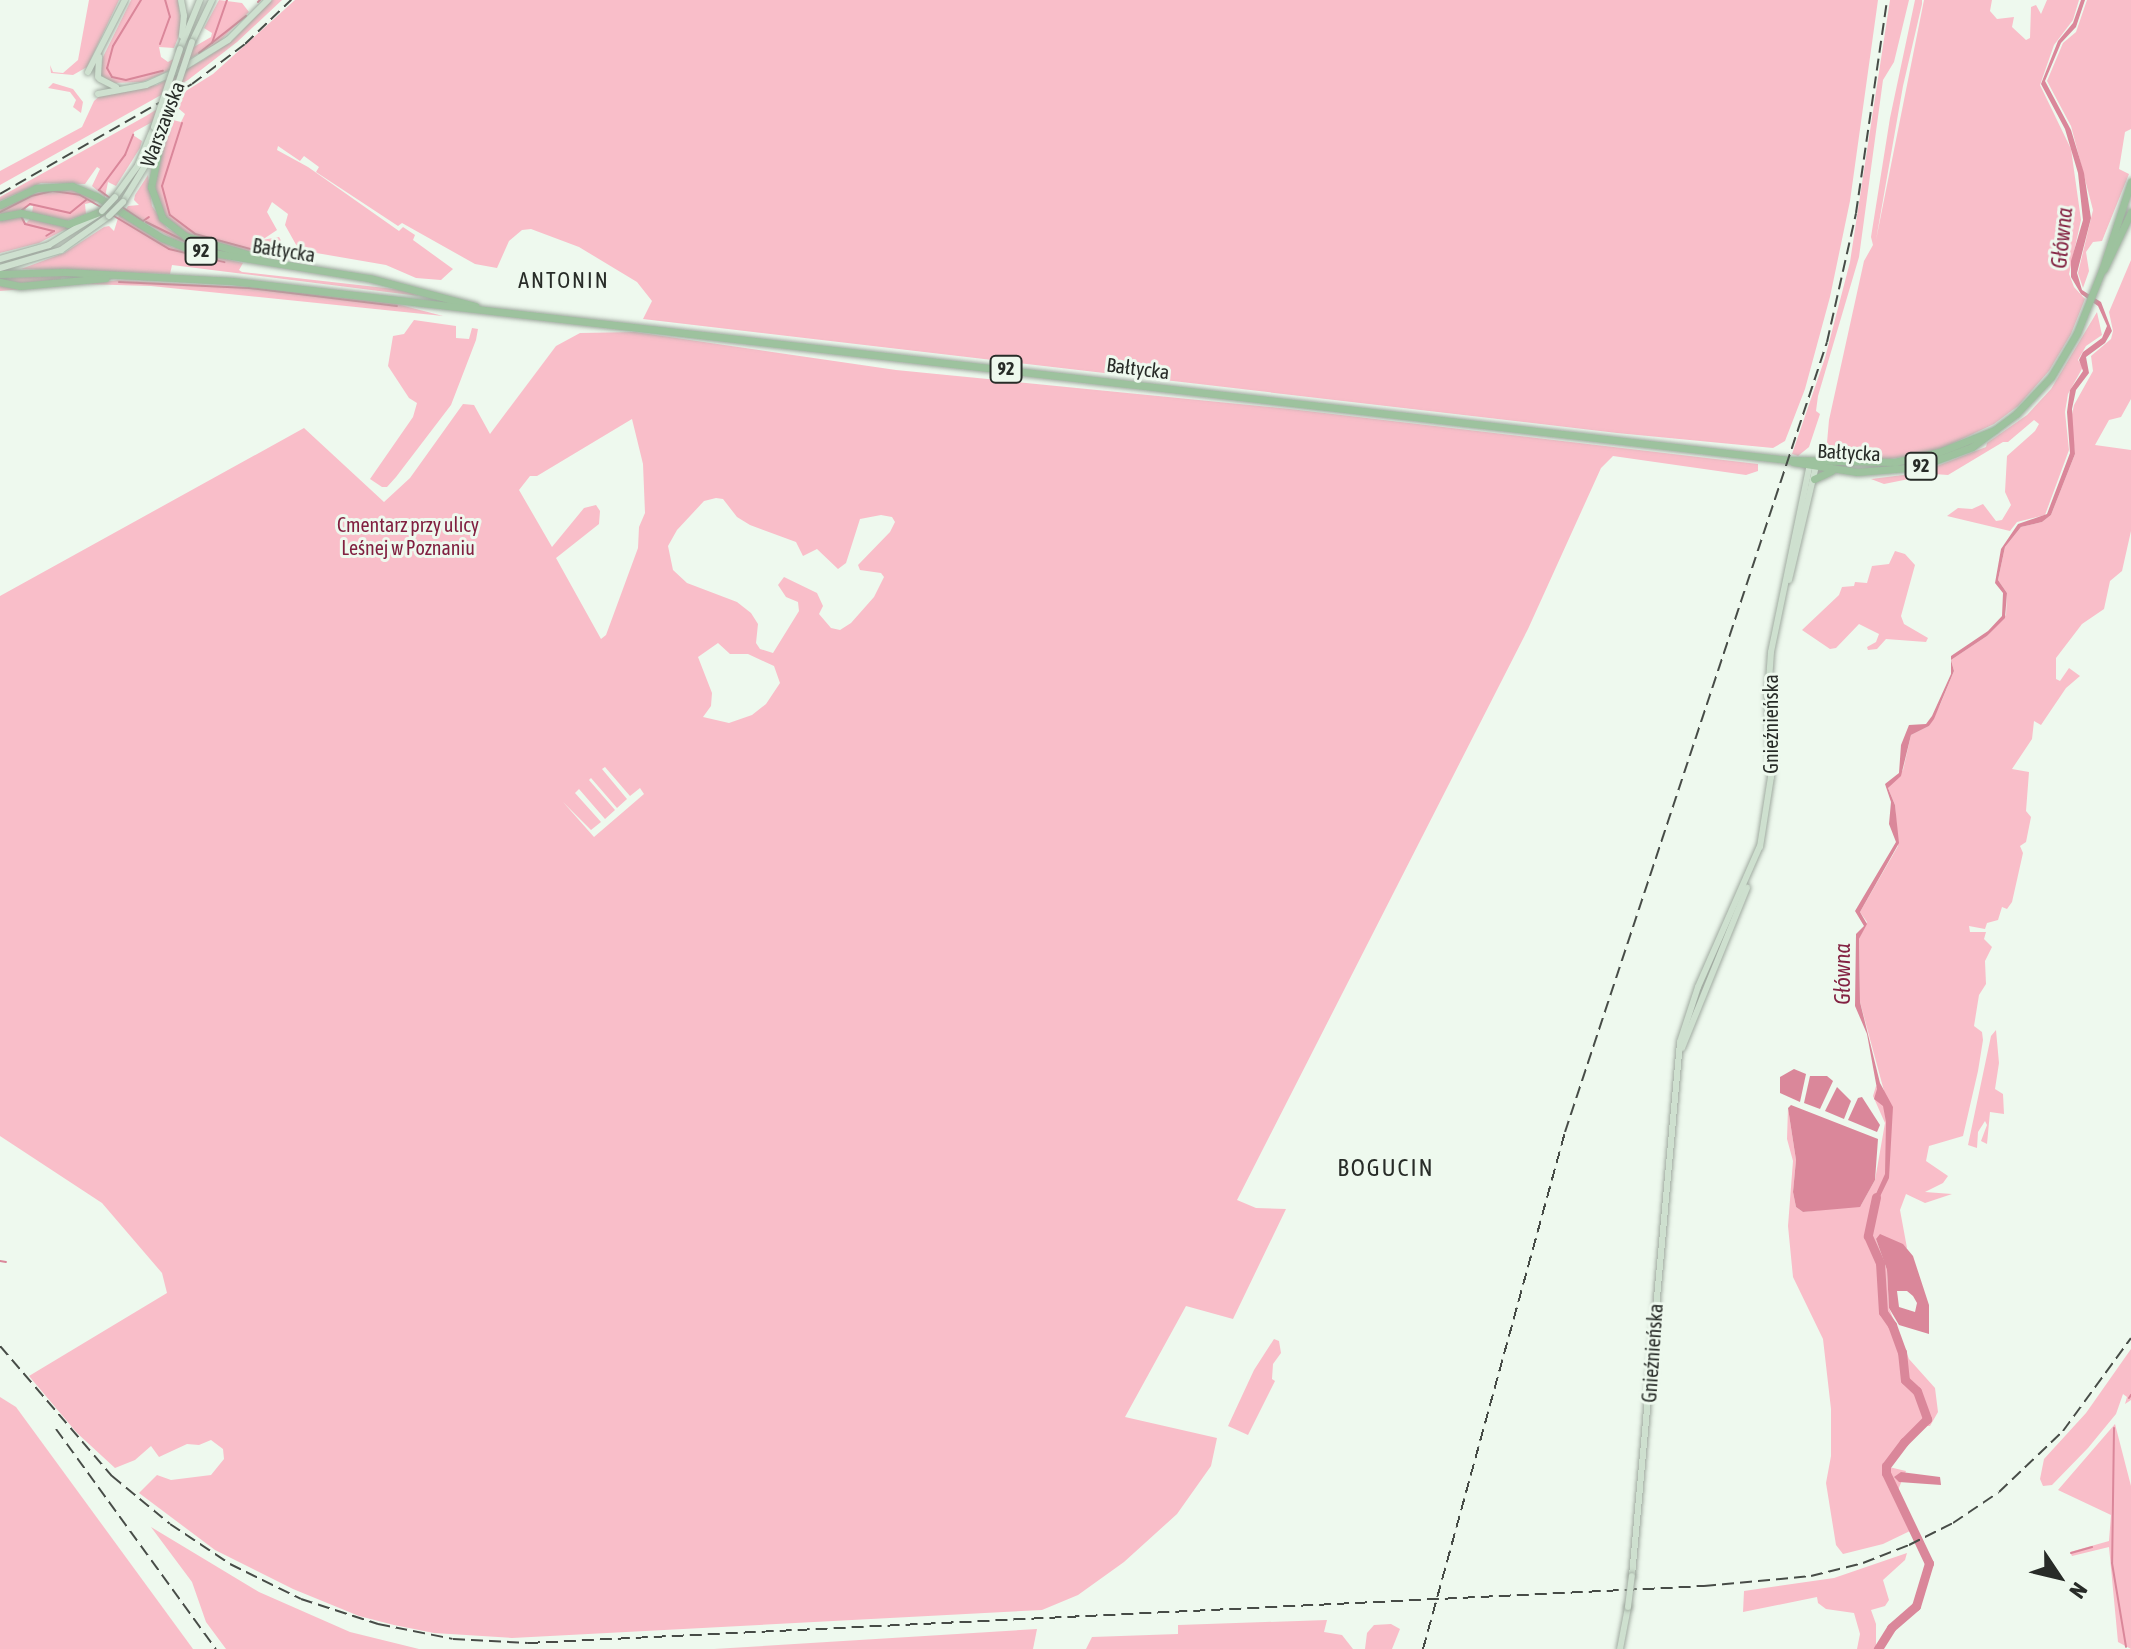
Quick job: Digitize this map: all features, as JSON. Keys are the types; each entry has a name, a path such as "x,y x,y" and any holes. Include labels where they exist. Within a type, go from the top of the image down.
{"main road":[{"path":"180,49 184,16 181,0"},
{"name":"Warszawska","path":"0,268 61,250 105,213 134,172 161,125 180,49 200,0"},
{"name":"Warszawska","path":"0,259 56,242 123,202 145,171 192,42 212,0"},
{"path":"98,94 157,81 205,56 235,35 268,0"},
{"path":"88,72 125,2"},
{"path":"99,56 99,78 119,88"},
{"path":"161,125 151,187 155,206 167,223 185,236 284,267"},
{"name":"Bałtycka","path":"1813,463 1837,470 1889,471 1930,464 1972,447 2023,408 2051,377 2089,304 2131,182"},
{"name":"Bałtycka","path":"0,205 41,187 76,187 180,246 284,267 385,281 484,310"},
{"name":"Bałtycka","path":"2102,270 2113,256 2131,212"},
{"path":"0,217 27,215 68,224 105,213"},
{"name":"Bałtycka","path":"0,274 65,272 232,281 1813,463 1903,460 1939,452 1995,430"},
{"path":"0,282 16,286 132,275"},
{"name":"Gnieźnieńska","path":"1781,602 1814,479 1813,463"},
{"name":"Gnieźnieńska","path":"1620,1649 1632,1576 1670,1119 1679,1057 1685,1022 1698,987 1760,846 1771,777 1770,665 1813,463"},
{"path":"1814,479 1837,470"}],"green space":[{"path":"89,0 119,0 87,67 73,75 51,73 50,65 53,72 63,73 78,60"},
{"path":"131,0 178,0 181,25 174,48 159,47 161,57 168,62 211,37 212,33 204,28 219,0 242,3 249,12 218,43 162,74 142,82 111,83 100,74 103,57"},
{"path":"272,0 282,0 237,42 188,80 0,185 0,171 82,127 94,101 102,94 157,85 203,60 232,41"},
{"path":"295,0 1878,0 1850,201 1830,297 1805,389 1785,441 1773,448 1617,433 643,319 652,301 637,282 579,247 531,229 522,230 509,241 497,268 475,264 402,223 398,226 316,172 319,167 304,156 300,161 278,146 277,150 308,167 399,231 403,227 415,235 413,240 453,269 441,280 416,278 386,265 299,250 285,225 288,214 272,202 267,212 277,230 262,240 279,237 290,257 288,261 274,259 189,235 162,215 153,190 159,158 173,120 181,122 185,114 178,108 134,132 133,135 142,141 140,148 116,186 108,182 105,197 92,186 100,169 97,167 85,184 41,183 0,201 0,197 146,116 213,74"},
{"path":"1890,0 1909,0 1894,62 1883,80 1859,257 1818,396 1816,411 1820,414 1809,447 1798,456 1792,454 1825,358 1850,262"},
{"path":"1915,0 1922,0 1922,4 1903,86 1876,240 1924,0 1992,0 1990,11 1997,19 2014,17 2012,27 2026,40 2030,38 2031,7 2036,5 2041,14 2047,0 2079,0 2073,20 2054,45 2040,85 2071,149 2081,220 2069,274 2074,287 2085,299 2071,334 2049,371 2018,406 1994,424 1941,449 1917,455 1883,460 1836,458 1826,454 1829,420 1864,261 1873,245 1871,237 1890,118"},
{"path":"2087,0 2131,0 2131,129 2125,132 2119,169 2129,174 2102,241 2093,242 2086,252 2089,271 2083,288 2078,273 2093,210 2071,126 2047,81 2063,43 2076,32"},
{"path":"53,83 73,89 83,102 81,113 73,107 76,100 70,92 48,88"},
{"path":"148,175 152,206 167,228 186,239 236,254 175,240 125,211 128,206 139,205 134,200 135,195"},
{"path":"58,189 75,191 98,201 85,204 86,214 66,221 32,213 33,206 27,205 23,218 26,223 30,219 70,227 39,243 0,253 0,209 27,195"},
{"path":"119,215 172,247 243,263 239,270 242,272 403,290 419,296 172,265 170,274 21,269 64,253 104,227 109,226 114,231"},
{"path":"2131,260 2131,399 2121,417 2109,420 2095,445 2131,450 2131,531 2122,571 2110,581 2104,609 2082,624 2056,658 2056,679 2060,681 2069,668 2080,676 2066,688 2041,725 2034,721 2032,739 2012,769 2029,772 2026,811 2031,817 2026,842 2020,846 2023,853 2012,902 2007,909 2002,907 1998,920 1987,923 1985,929 1969,926 1970,932 1986,932 1984,939 1992,947 1985,961 1986,984 1979,995 1974,1026 1982,1032 1983,1040 1978,1071 1963,1136 1929,1146 1926,1161 1948,1176 1943,1183 1925,1192 1952,1194 1925,1203 1906,1194 1900,1210 1907,1248 1876,1239 1887,1270 1889,1308 1909,1359 1935,1388 1938,1412 1930,1426 1923,1426 1905,1444 1889,1467 1906,1471 1898,1490 1897,1503 1912,1530 1883,1544 1843,1554 1836,1545 1826,1483 1831,1456 1831,1409 1823,1339 1793,1277 1788,1226 1793,1161 1787,1139 1788,1108 1796,1160 1793,1192 1796,1207 1803,1212 1861,1205 1875,1180 1885,1123 1873,1096 1876,1086 1884,1091 1860,1002 1859,939 1867,922 1860,912 1898,846 1895,805 1888,788 1903,770 1911,735 1929,726 1940,705 1954,671 1951,660 1987,636 2006,615 2007,593 1998,580 2005,547 2021,527 2042,522 2051,515 2075,454 2071,419 2074,405 2093,371 2091,356 2111,339 2113,331 2109,312"},
{"path":"62,276 88,277 60,279 85,284 119,280 262,288 393,303 443,316 151,286 83,284 0,291 0,278"},
{"path":"2097,312 2102,335 2086,346 2078,360 2083,367 2068,394 2065,412 2069,450 2045,515 2017,522 2010,531 1947,516 1958,508 1972,509 1983,504 1996,521 2002,520 2011,505 2005,492 2007,456 2035,431 2039,424 2034,420 2008,442 2003,442 1948,475 1934,474 1884,484 1871,479 1919,473 1986,447 1987,443 2027,415 2051,389"},
{"path":"414,320 456,326 456,338 469,339 472,328 478,329 476,340 451,405 396,477 387,487 382,487 370,479 413,417 417,403 409,398 388,366 393,336 404,334"},
{"name":"Cmentarz przy ulicy Leśnej w Poznaniu","path":"635,332 896,370 1290,409 1758,464 1758,471 1746,475 1613,456 1601,468 1528,629 1237,1200 1256,1208 1286,1209 1233,1319 1186,1306 1125,1417 1217,1438 1211,1466 1177,1514 1124,1562 1078,1595 1042,1610 512,1638 434,1633 394,1625 359,1616 293,1589 215,1550 139,1493 157,1475 171,1480 211,1475 224,1459 223,1449 211,1440 199,1445 187,1444 159,1457 151,1446 135,1460 115,1468 77,1433 29,1376 167,1293 162,1273 102,1203 0,1136 0,596 304,428 384,502 410,478 463,404 474,405 490,434 556,346 580,333","holes":["632,419 643,464 645,513 639,527 638,548 606,635 601,639 556,558 599,524 600,511 596,505 584,508 552,547 519,490 530,476 537,476","723,499 737,517 750,525 796,542 803,556 817,549 838,569 846,563 860,519 881,515 892,517 895,522 890,532 858,565 860,570 881,573 884,577 874,597 851,623 840,630 831,628 819,614 823,606 817,593 784,577 778,585 786,597 798,602 799,611 773,653 760,649 756,643 758,624 751,613 737,602 687,583 673,570 668,546 677,530 704,501","718,643 730,654 748,654 774,666 780,683 766,704 752,715 729,723 703,717 711,706 712,693 698,657","605,767 630,796 640,788 644,794 594,837 563,802 591,830 601,822 575,793 579,789 605,819 615,810 589,780 591,778 617,808 627,799 602,769"]},
{"path":"1895,551 1905,554 1915,565 1901,616 1904,624 1928,638 1926,642 1886,639 1877,649 1868,650 1867,647 1876,642 1879,634 1859,624 1836,648 1830,649 1802,630 1839,595 1842,587 1854,586 1855,582 1867,583 1872,566 1889,564"},
{"path":"1996,1030 1999,1063 1995,1089 2003,1094 2004,1114 1990,1112 1987,1144 1981,1141 1987,1125 1985,1121 1978,1132 1977,1148 1968,1145 1991,1036"},
{"path":"1274,1339 1279,1341 1281,1353 1273,1364 1272,1379 1275,1381 1248,1435 1228,1426 1254,1370"},
{"path":"2131,1349 2131,1400 2125,1404 2127,1397 2123,1394 2116,1414 2088,1448 2052,1485 2043,1486 2040,1479 2044,1459 2086,1413"},
{"path":"0,1397 16,1407 193,1649 0,1649"},
{"path":"2115,1424 2131,1486 2131,1649 2118,1642 2109,1547 2072,1556 2070,1552 2109,1541 2111,1515 2058,1490"},
{"path":"151,1527 259,1592 350,1632 419,1649 226,1649 206,1622 192,1582"},
{"path":"1907,1553 1905,1560 1883,1580 1889,1600 1885,1606 1871,1610 1876,1624 1876,1649 1857,1649 1860,1634 1854,1613 1826,1609 1818,1603 1817,1597 1743,1612 1744,1591 1834,1578"},
{"path":"1327,1620 1324,1632 1342,1635 1353,1649 1086,1649 1092,1637 1178,1634 1178,1625"},
{"path":"1391,1624 1400,1629 1392,1649 1365,1649 1367,1633 1374,1625"},
{"path":"1037,1629 1033,1649 714,1649"}],"shaded area":[{"path":"2081,0 2085,0 2076,27 2061,43 2045,81 2071,130 2084,173 2091,218 2077,273 2082,290 2101,302 2112,331 2105,343 2086,357 2089,373 2076,390 2072,409 2075,454 2051,515 2042,522 2021,527 2005,547 1998,580 2007,593 2005,618 1987,636 1951,660 1951,656 1988,631 2002,616 2003,593 1995,583 2001,549 2018,524 2047,514 2070,453 2067,412 2070,390 2083,371 2079,360 2083,352 2102,338 2107,326 2098,306 2081,294 2071,277 2071,261 2083,220 2078,173 2065,129 2041,84 2058,41 2073,23"},
{"path":"1951,660 1954,671 1934,719 1929,726 1911,735 1901,776 1888,788 1895,805 1899,843 1860,912 1867,924 1859,939 1860,1002 1880,1083 1893,1107 1889,1178 1874,1209 1870,1207 1885,1174 1886,1122 1883,1106 1874,1099 1877,1089 1867,1034 1855,1006 1856,934 1864,926 1855,911 1896,842 1889,824 1891,802 1885,784 1899,773 1901,745 1909,725 1926,724 1932,716 1951,674"},
{"path":"1794,1069 1806,1074 1800,1102 1780,1093 1780,1077"},
{"path":"1810,1076 1827,1076 1833,1081 1820,1109 1804,1103"},
{"path":"1837,1087 1851,1101 1844,1119 1825,1111"},
{"path":"1862,1097 1880,1125 1877,1132 1848,1120 1858,1098"},
{"path":"1791,1105 1878,1139 1875,1180 1860,1207 1803,1212 1796,1207 1793,1192 1796,1160 1788,1108"},
{"path":"1880,1234 1903,1244 1913,1256 1929,1305 1929,1334 1899,1325 1889,1308 1887,1270 1876,1239","holes":["1897,1291 1907,1291 1917,1303 1915,1312 1899,1307"]},
{"path":"1901,1472 1940,1477 1941,1485 1899,1482 1894,1477"}],"waterway":[{"path":"141,0 113,46 107,68 112,77 126,80 163,71"},
{"path":"160,44 170,17 165,0"},
{"path":"212,43 227,0"},
{"path":"199,53 246,16"},
{"path":"182,123 162,186 170,215 195,234 280,257"},
{"path":"110,198 99,190 125,155 133,135"},
{"path":"0,212 31,196 53,191 80,195 109,212"},
{"path":"22,210 30,204 70,213 86,200"},
{"path":"122,207 143,221 149,217"},
{"path":"21,216 25,224 54,231 46,236"},
{"path":"114,216 169,249 224,262"},
{"path":"146,222 191,244"},
{"path":"119,282 249,288 397,306"},
{"name":"Główna","path":"1876,1197 1868,1236 1880,1263 1883,1312 1892,1325 1902,1352 1905,1380 1917,1391 1927,1419 1904,1442 1886,1466 1886,1473 1929,1563 1916,1606 1891,1628 1878,1649"},
{"path":"0,1261 6,1262"},
{"path":"2114,1428 2112,1563 2126,1647"},
{"path":"2071,1553 2092,1547"}],"railway":[{"path":"0,194 192,84 245,44 291,0"},
{"path":"1423,1649 1565,1132 1827,342 1856,213 1887,0"},
{"path":"0,1346 112,1476 170,1524 230,1564 301,1599 378,1624 453,1639 528,1643 1704,1586 1811,1576 1863,1563 1909,1545 1953,1523 1999,1492 2063,1431 2131,1338"},
{"path":"56,1429 216,1649"}],"district":[{"name":"ANTONIN","path":"564,281"},
{"name":"BOGUCIN","path":"1386,1168"}]}
